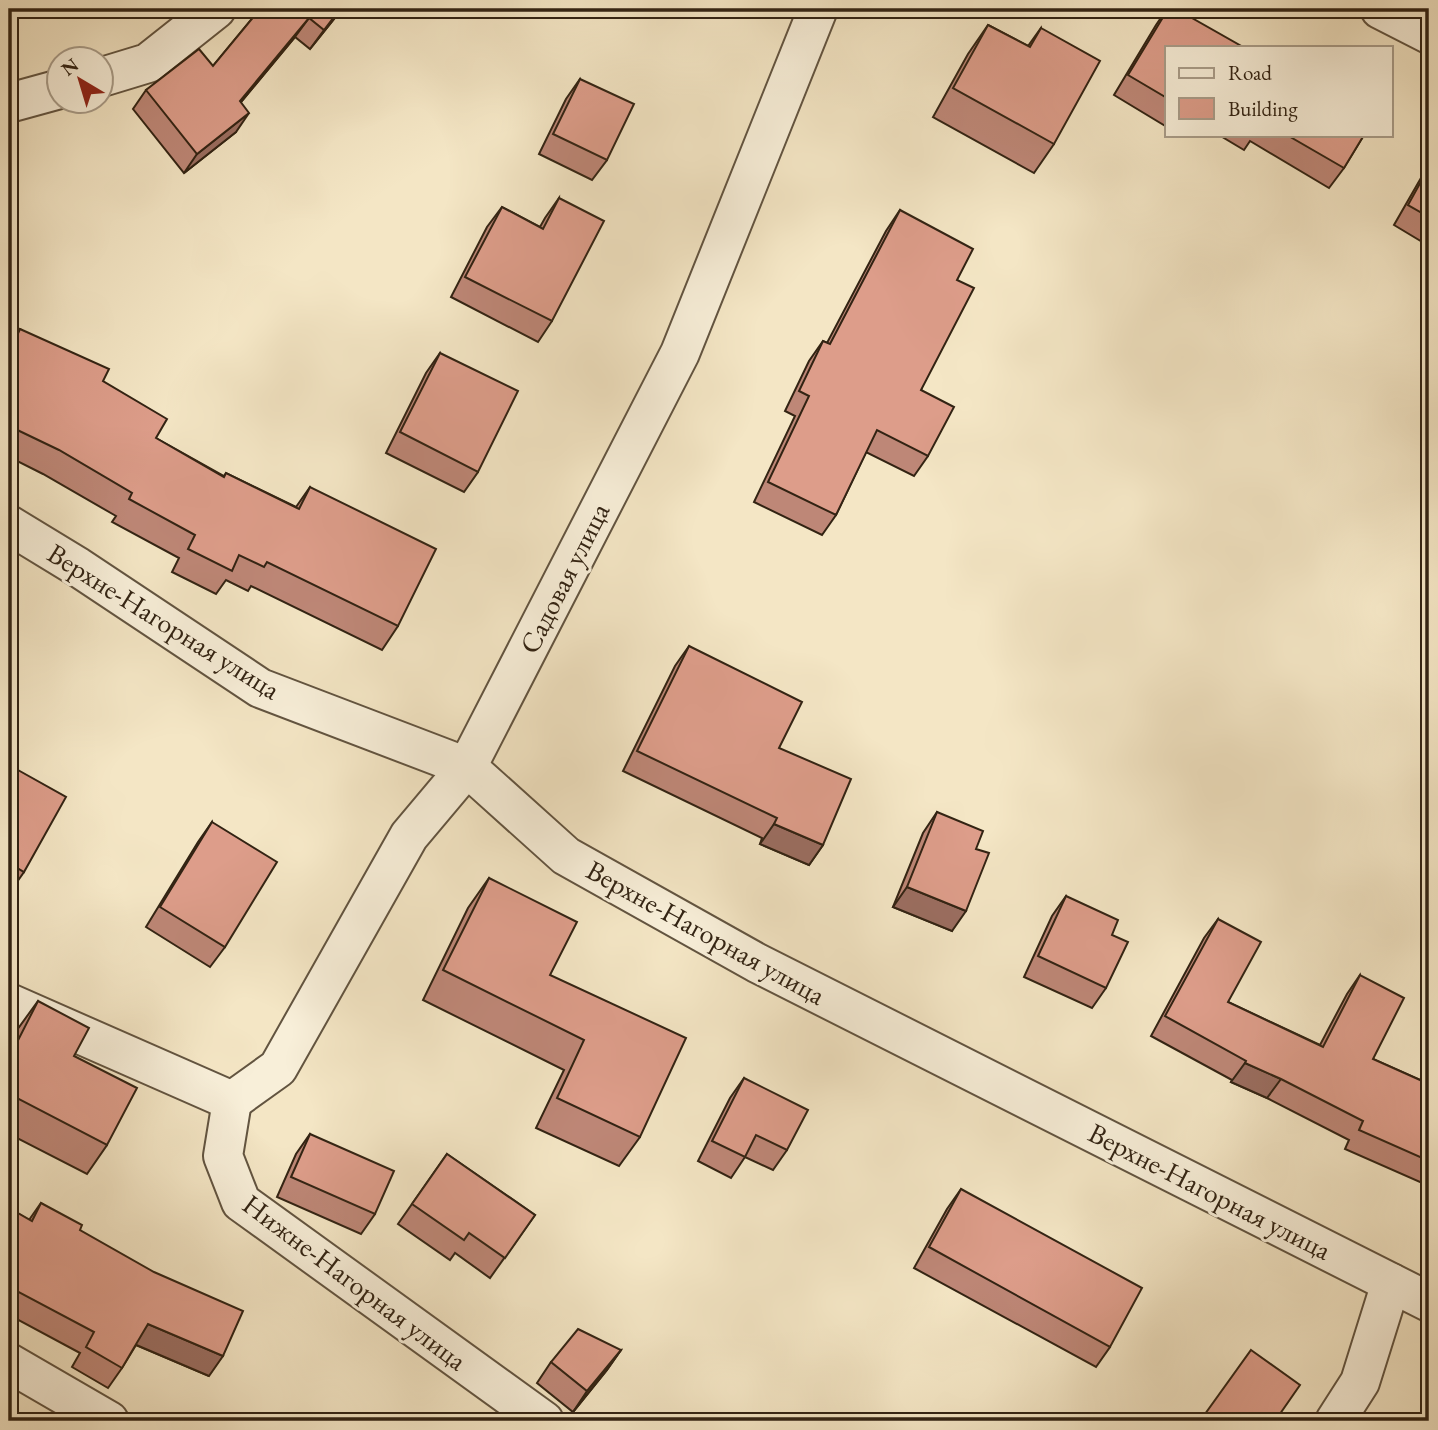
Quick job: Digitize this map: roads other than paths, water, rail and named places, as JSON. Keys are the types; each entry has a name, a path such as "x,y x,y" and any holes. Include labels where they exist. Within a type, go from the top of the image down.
{"street":[{"path":"116,73 148,63 216,9"},
{"name":"Садовая улица","path":"232,1101 278,1068 409,835 467,767 680,353 818,9"},
{"path":"1380,9 1429,34"},
{"path":"9,103 46,93"},
{"name":"Верхне-Нагорная улица","path":"9,526 78,567 260,688 467,767 566,856 757,963 1429,1302"},
{"path":"9,1003 232,1101"},
{"name":"Нижне-Нагорная улица","path":"232,1101 223,1156 242,1202 544,1421"},
{"path":"1335,1421 1360,1382 1391,1283"},
{"path":"9,1363 109,1421"}]}
